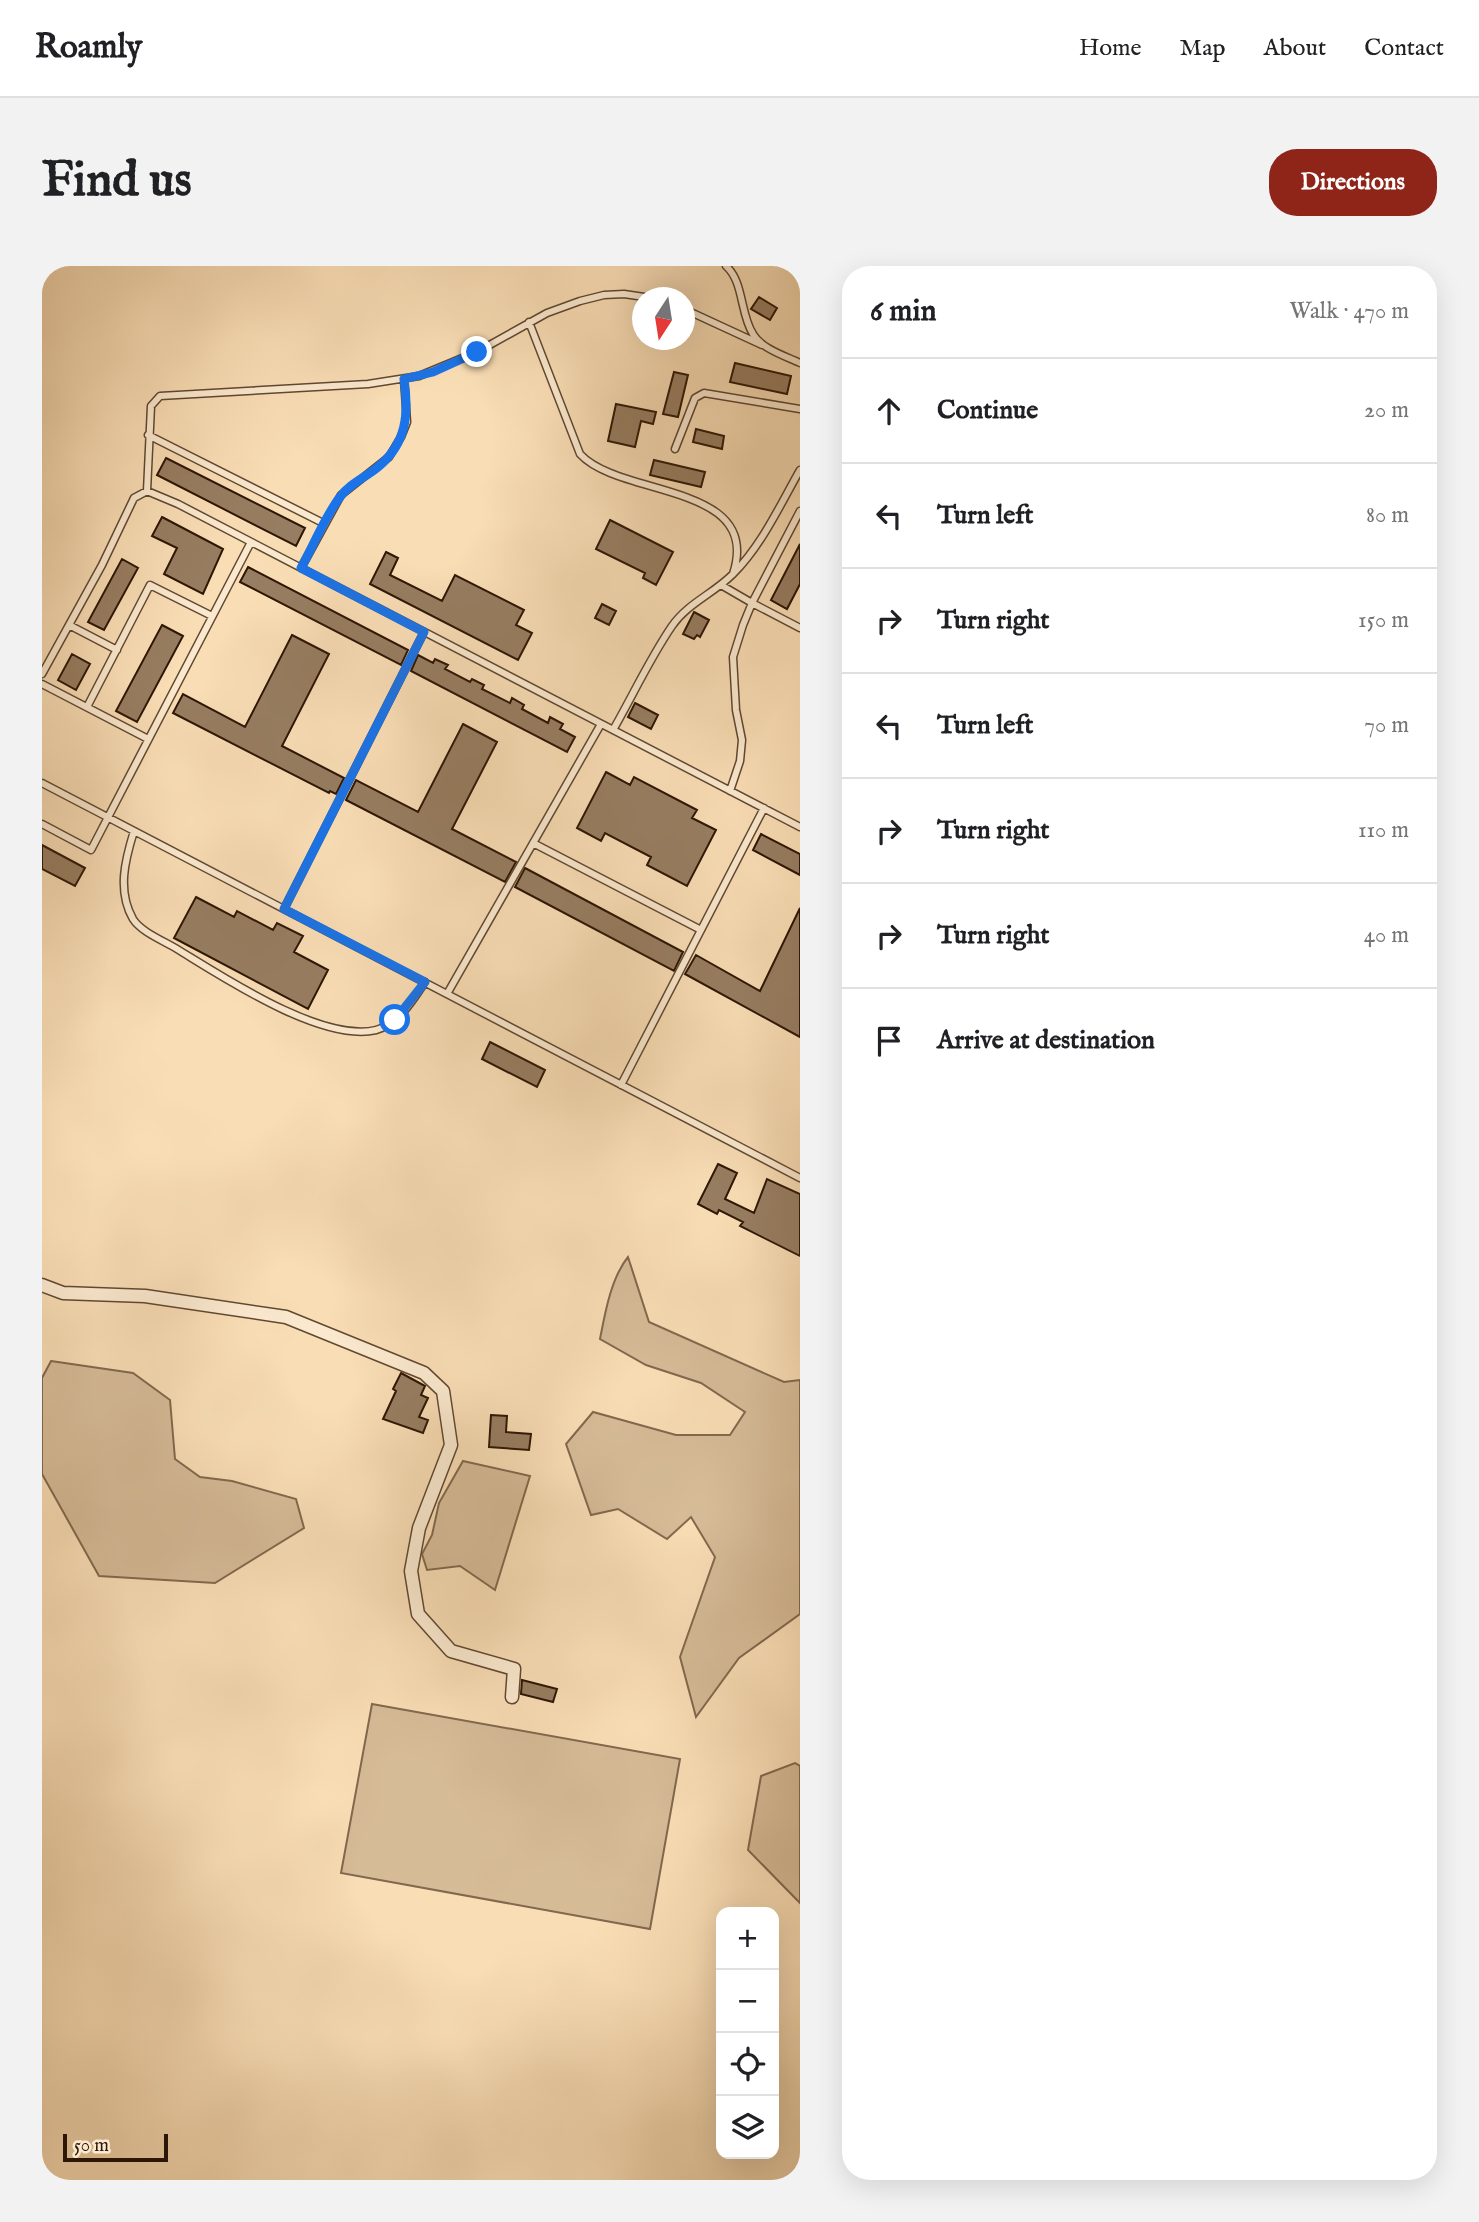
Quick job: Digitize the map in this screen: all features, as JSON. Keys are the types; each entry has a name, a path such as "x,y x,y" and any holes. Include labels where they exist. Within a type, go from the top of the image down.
{"street":[{"path":"42,1285 63,1293 145,1296 286,1317 424,1373 443,1391 451,1445 419,1528 411,1571 418,1614 451,1651 514,1669 512,1697"}],"lane":[{"path":"726,266 739,290 753,335 771,349"},
{"path":"147,491 151,406 160,396 368,384 404,379 433,372 477,352 547,313 604,295 632,295"},
{"path":"695,314 800,363"},
{"path":"529,322 580,454 589,464 605,472 703,503 719,513 733,532 737,544 739,558 733,574"},
{"path":"301,568 341,495 389,457 401,436 407,422 404,379"},
{"path":"675,449 695,398 704,393 800,409"},
{"path":"148,435 325,524"},
{"path":"613,730 671,627 688,607 733,574 753,551 800,470"},
{"path":"147,491 251,542 800,827"},
{"path":"42,674 102,565 134,498 147,491"},
{"path":"730,790 740,761 742,740 736,710 733,657 752,603 800,511"},
{"path":"42,824 91,850 251,542"},
{"path":"87,707 150,585 212,616"},
{"path":"721,585 800,628"},
{"path":"69,625 117,650"},
{"path":"284,909 424,632"},
{"path":"42,684 148,740"},
{"path":"447,994 601,724"},
{"path":"42,783 800,1178"},
{"path":"621,1085 764,808"},
{"path":"134,831 126,860 124,883 125,899 134,922 234,984 322,1024 360,1032 379,1030 395,1020 425,982"},
{"path":"533,843 701,930"}],"shaded area":[{"path":"628,1257 649,1322 784,1382 800,1380 800,1614 739,1658 696,1717 680,1657 715,1557 691,1517 667,1539 618,1509 591,1515 566,1444 593,1412 676,1435 730,1435 745,1412 701,1383 646,1365 600,1339 613,1285"},
{"path":"51,1361 133,1373 170,1400 175,1459 200,1477 232,1481 296,1499 304,1528 215,1583 99,1576 42,1474 42,1378"},
{"path":"463,1461 530,1476 495,1590 460,1566 427,1570 422,1554 432,1535 439,1503"},
{"path":"372,1704 680,1759 650,1929 341,1873"},
{"path":"795,1763 800,1766 800,1903 748,1850 761,1776"}],"building":[{"path":"759,297 777,308 770,320 751,309"},
{"path":"735,363 791,376 787,394 730,382"},
{"path":"674,372 688,375 678,417 663,414"},
{"path":"616,404 656,412 653,424 641,421 635,447 608,441"},
{"path":"696,429 724,436 722,449 693,442"},
{"path":"166,458 305,528 296,546 157,475"},
{"path":"654,460 705,472 701,487 650,475"},
{"path":"162,517 223,549 203,594 164,574 177,548 152,536"},
{"path":"610,520 673,552 656,585 643,578 645,573 596,549"},
{"path":"800,544 800,584 787,609 771,600"},
{"path":"386,552 398,558 390,575 442,601 455,575 524,610 516,625 532,633 518,660 370,584"},
{"path":"122,559 138,568 104,630 88,622"},
{"path":"248,567 408,650 401,665 240,582"},
{"path":"602,604 616,611 609,625 595,618"},
{"path":"694,612 709,620 700,637 697,635 694,639 683,634"},
{"path":"162,625 183,636 137,722 116,711"},
{"path":"292,635 329,654 282,746 344,778 336,794 330,791 329,793 173,713 183,694 245,727"},
{"path":"72,654 90,664 76,690 58,680"},
{"path":"418,655 433,663 435,659 448,665 445,669 470,682 472,679 484,685 482,689 510,703 512,698 524,705 522,709 548,723 550,717 563,724 560,729 575,737 567,752 411,671"},
{"path":"635,703 658,715 651,729 628,717"},
{"path":"463,724 497,742 452,829 516,862 505,882 346,800 356,780 418,812"},
{"path":"606,772 630,785 634,777 697,810 692,818 716,830 687,886 647,865 651,857 605,833 601,841 577,828"},
{"path":"761,834 800,854 800,875 753,850"},
{"path":"42,845 85,868 75,886 42,869"},
{"path":"525,868 683,952 674,971 515,887"},
{"path":"196,897 234,917 237,911 273,930 277,923 303,936 294,952 328,970 308,1009 174,938"},
{"path":"800,908 800,1037 685,974 696,955 760,991"},
{"path":"490,1042 545,1070 537,1087 482,1059"},
{"path":"718,1164 737,1173 725,1199 754,1213 767,1179 800,1194 800,1256 740,1226 743,1222 719,1210 717,1214 698,1204"},
{"path":"401,1373 425,1386 421,1395 428,1398 419,1417 428,1420 423,1433 383,1419"},
{"path":"491,1415 507,1416 506,1432 531,1434 529,1450 489,1447"},
{"path":"522,1680 557,1689 553,1702 521,1694"}],"route":[{"path":"395,1020 425,982 284,909 424,632 301,568 341,495 389,457 401,436 407,422 404,379 433,372 477,352"}]}
